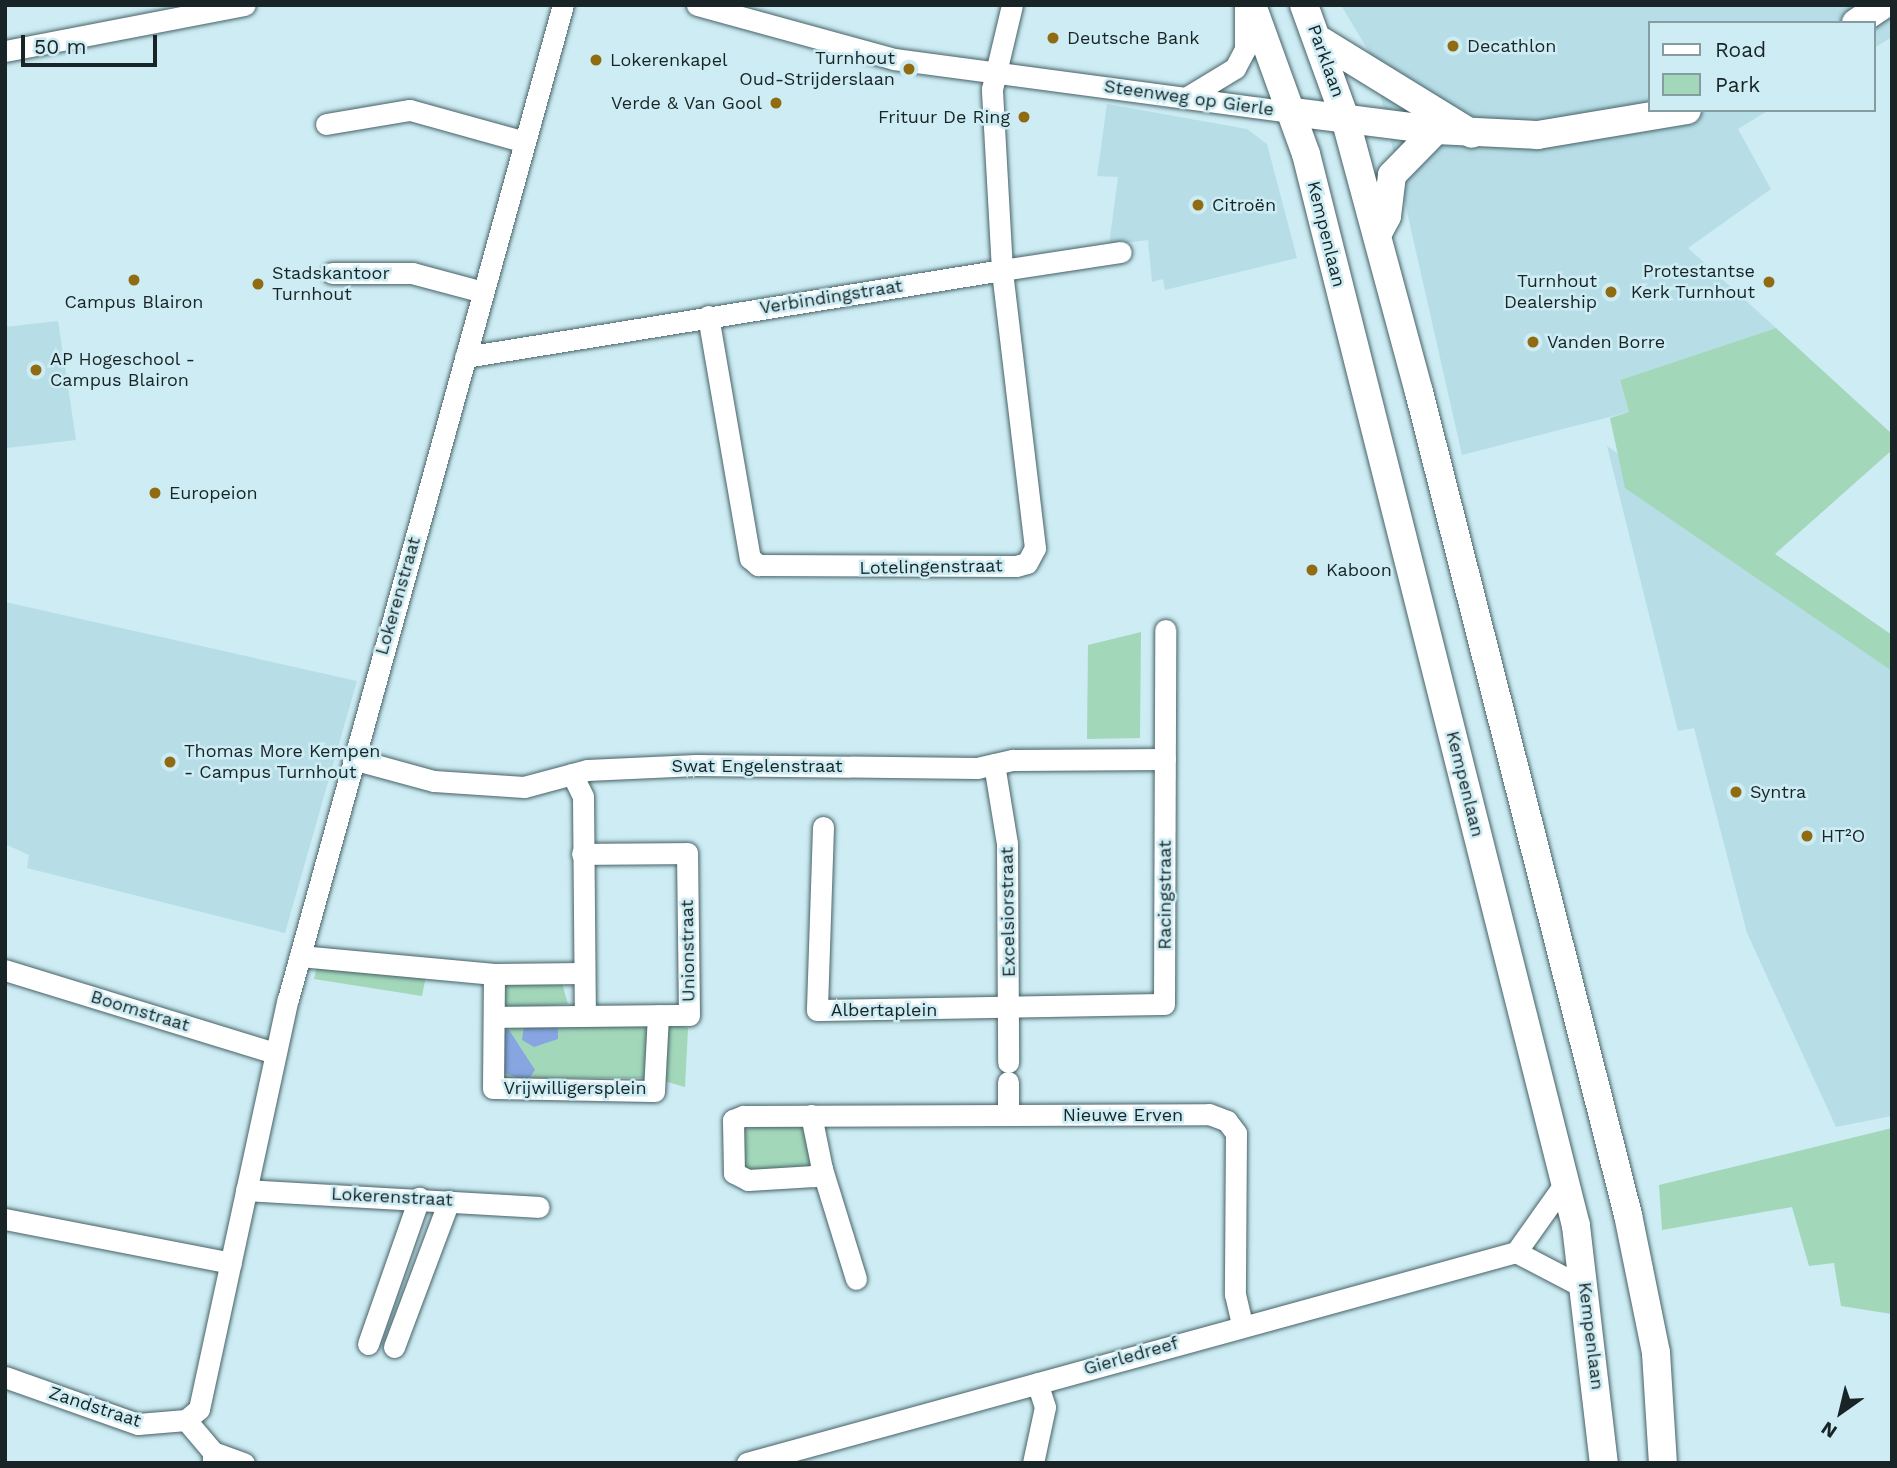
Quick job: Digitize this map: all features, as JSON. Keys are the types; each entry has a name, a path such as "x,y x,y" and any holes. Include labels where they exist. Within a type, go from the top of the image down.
{"main road":[{"path":"1252,5 1293,112"},
{"name":"Parklaan","path":"1304,5 1321,41 1345,118"},
{"path":"1859,21 1883,5"},
{"path":"1321,41 1472,134"},
{"name":"Steenweg op Gierle","path":"1293,112 1472,134 1538,135 1675,112"},
{"name":"Kempenlaan","path":"1293,112 1565,1183 1586,1289 1604,1463"},
{"path":"1345,118 1628,1214 1656,1353 1663,1463"},
{"path":"1377,235 1387,216 1392,175 1436,130"}],"street":[{"path":"5,51 142,15 245,5"},
{"name":"Lokerenstraat","path":"186,1420 198,1409 275,1053 300,956 563,5"},
{"name":"Steenweg op Gierle","path":"697,5 894,59 1293,112"},
{"path":"1012,5 995,72 1002,270 1121,252"},
{"path":"1186,97 1215,85 1235,68 1245,48 1245,5"},
{"path":"326,124 410,110 525,142"},
{"name":"Verbindingstraat","path":"465,357 1002,270"},
{"name":"Lotelingenstraat","path":"708,316 750,558 758,565 1016,566 1027,563 1035,548 1002,270"},
{"path":"332,272 412,273 483,292"},
{"name":"Racingstraat","path":"1009,1008 1164,1004 1166,630"},
{"name":"Swat Engelenstraat","path":"353,759 460,783 524,787 572,774 696,765 995,764 1165,759"},
{"name":"Excelsiorstraat","path":"995,764 1007,843 1008,1115"},
{"path":"494,1017 584,1015 583,797 572,774"},
{"name":"Albertaplein","path":"823,827 817,1010 1009,1008"},
{"name":"Unionstraat","path":"582,855 687,853 689,1015 584,1015"},
{"path":"300,956 494,974 584,973"},
{"name":"Boomstraat","path":"5,970 275,1053"},
{"name":"Vrijwilligersplein","path":"494,974 493,1088 654,1091 658,1015"},
{"name":"Nieuwe Erven","path":"821,1169 804,1178 748,1180 731,1165 736,1116 1209,1114 1227,1121 1237,1133 1235,1294 1242,1324"},
{"path":"811,1115 821,1169 856,1279"},
{"path":"1565,1183 1516,1252 1586,1289"},
{"name":"Lokerenstraat","path":"246,1190 539,1207"},
{"path":"368,1344 419,1198"},
{"path":"394,1347 449,1201"},
{"path":"5,1219 231,1263"},
{"name":"Gierledreef","path":"747,1463 1242,1324 1516,1252"},
{"name":"Zandstraat","path":"5,1377 138,1424 186,1420"},
{"path":"1032,1463 1045,1407 1037,1383"},
{"path":"186,1420 213,1457 244,1463"}],"shaded area":[{"path":"1341,5 1892,5 1892,37 1876,47 1876,21 1648,21 1648,112 1766,112 1738,129 1771,189 1688,248 1776,328 1620,380 1629,412 1462,455 1372,57"},
{"path":"1107,104 1247,129 1267,144 1297,258 1165,290 1163,279 1152,282 1148,240 1109,245 1118,177 1097,176"},
{"name":"AP Hogeschool - Campus Blairon","path":"58,321 76,440 7,448 5,327"},
{"name":"HT²O","path":"1607,446 1892,644 1892,1116 1836,1127 1747,933 1694,728 1678,731"},
{"name":"Thomas More Kempen - Campus Turnhout","path":"5,602 357,681 285,933 27,868 29,855 5,844"}],"green space":[{"path":"1776,328 1892,434 1892,450 1775,554 1892,635 1892,671 1625,488 1610,418 1629,412 1620,380"},
{"path":"1141,632 1140,738 1087,739 1088,645"},
{"path":"318,961 427,971 422,996 314,979"},
{"path":"508,983 562,983 568,1004 504,1009 501,990"},
{"path":"669,1024 688,1028 685,1087 664,1081"},
{"path":"504,1025 647,1025 647,1078 504,1078"},
{"path":"811,1115 822,1169 746,1185 735,1131"},
{"path":"1892,1128 1892,1314 1841,1306 1834,1263 1809,1266 1792,1207 1662,1230 1659,1185"}],"water":[{"path":"558,1024 558,1039 534,1047 522,1040 524,1026"},
{"path":"509,1030 535,1070 527,1081 502,1072 503,1032"}],"place":[{"name":"Deutsche Bank","path":"1053,38"},
{"name":"Decathlon","path":"1453,46"},
{"name":"Lokerenkapel","path":"596,60"},
{"name":"Turnhout Oud-Strijderslaan","path":"909,69"},
{"name":"Verde & Van Gool","path":"776,103"},
{"name":"Frituur De Ring","path":"1024,117"},
{"name":"Citroën","path":"1198,205"},
{"name":"Campus Blairon","path":"134,280"},
{"name":"Protestantse Kerk Turnhout","path":"1769,282"},
{"name":"Stadskantoor Turnhout","path":"258,284"},
{"name":"Turnhout Dealership","path":"1611,292"},
{"name":"Vanden Borre","path":"1533,342"},
{"name":"AP Hogeschool - Campus Blairon","path":"36,370"},
{"name":"Europeion","path":"155,493"},
{"name":"Kaboon","path":"1312,570"},
{"name":"Thomas More Kempen - Campus Turnhout","path":"170,762"},
{"name":"Syntra","path":"1736,792"},
{"name":"HT²O","path":"1807,836"}]}
